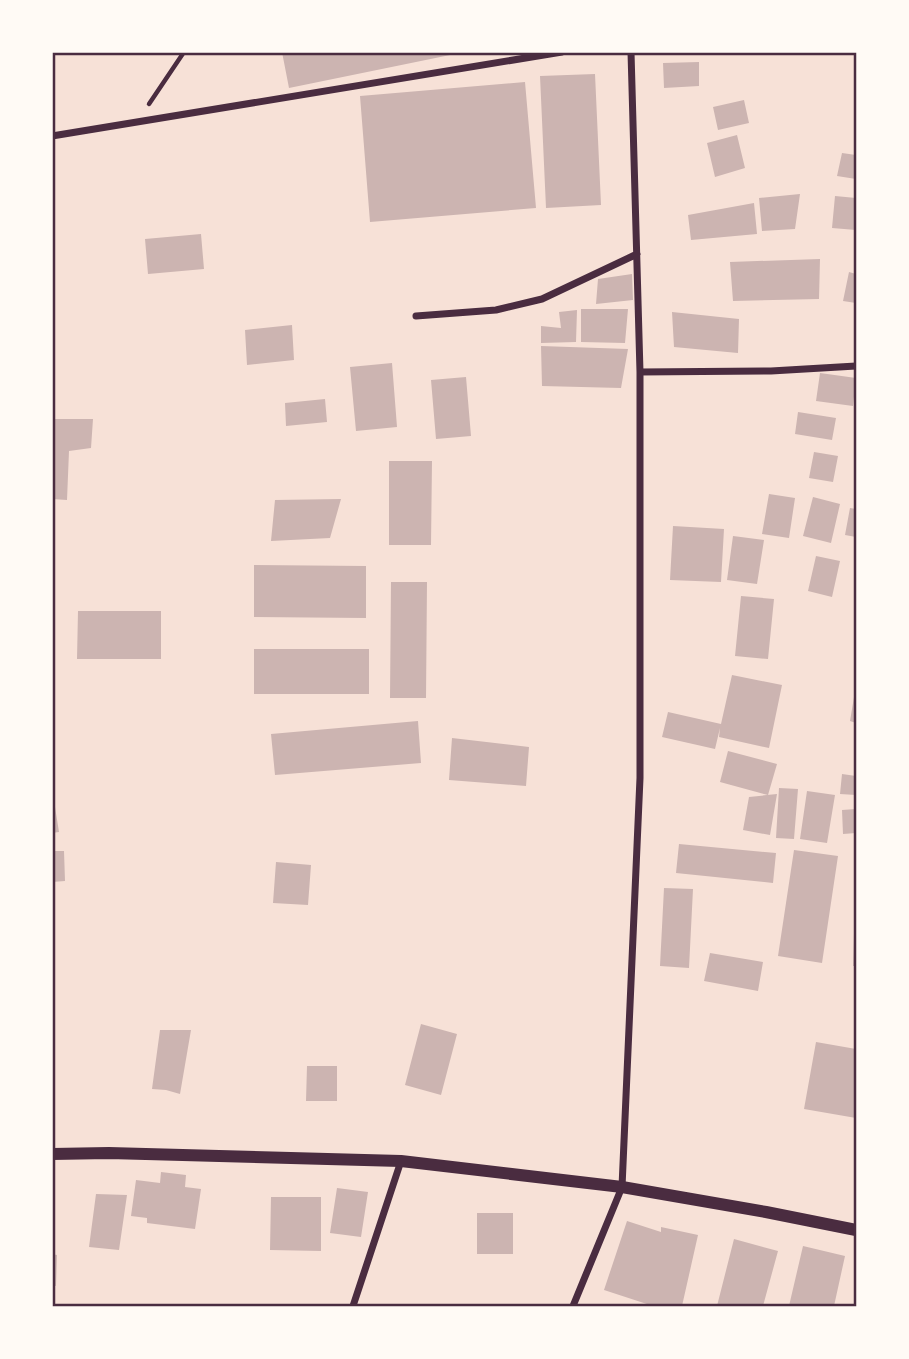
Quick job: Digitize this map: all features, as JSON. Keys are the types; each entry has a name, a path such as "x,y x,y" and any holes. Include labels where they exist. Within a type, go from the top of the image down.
{"street":[{"path":"52,136 562,52"},
{"path":"573,1307 622,1187 640,778 640,372 631,52"},
{"path":"416,316 496,310 542,299 637,254"},
{"path":"640,372 771,371 856,366"},
{"path":"52,1154 108,1153 401,1161 622,1187 856,1230"},
{"path":"353,1307 401,1161"}],"path":[{"path":"137,122 184,52"}],"building":[{"path":"282,52 455,52 455,54 289,88"},
{"path":"699,62 699,86 664,88 663,63"},
{"path":"595,74 601,205 546,208 540,76"},
{"path":"525,82 536,208 370,222 360,96"},
{"path":"744,100 749,123 718,130 713,107"},
{"path":"737,135 745,168 715,177 707,143"},
{"path":"842,153 856,155 856,179 837,176"},
{"path":"800,194 795,229 762,231 759,198"},
{"path":"835,196 856,198 856,230 832,228"},
{"path":"754,203 757,234 691,240 688,215"},
{"path":"201,234 204,269 148,274 145,239"},
{"path":"820,259 819,299 733,301 730,262"},
{"path":"849,272 856,274 856,303 843,301"},
{"path":"632,274 633,300 596,304 598,279"},
{"path":"581,309 628,309 625,343 581,342"},
{"path":"577,310 576,342 541,343 541,326 561,328 559,312"},
{"path":"672,312 739,319 738,353 674,347"},
{"path":"292,325 294,360 247,365 245,330"},
{"path":"541,346 628,349 621,388 542,386"},
{"path":"392,363 397,427 356,431 350,367"},
{"path":"820,373 856,378 853,406 816,401"},
{"path":"466,377 471,436 436,439 431,380"},
{"path":"325,399 327,422 286,426 285,403"},
{"path":"798,412 836,418 832,440 795,434"},
{"path":"52,419 93,419 91,448 69,451 67,500 52,499"},
{"path":"814,452 838,456 833,482 809,478"},
{"path":"389,461 432,461 431,545 389,545"},
{"path":"769,494 795,498 789,538 762,534"},
{"path":"813,497 840,504 831,543 803,536"},
{"path":"341,499 330,538 271,541 275,500"},
{"path":"850,508 856,509 856,537 845,535"},
{"path":"673,526 724,529 721,582 670,580"},
{"path":"733,536 764,540 757,584 727,580"},
{"path":"816,556 840,561 832,597 808,591"},
{"path":"254,565 366,566 366,618 254,617"},
{"path":"391,582 427,582 426,698 390,698"},
{"path":"741,596 774,599 768,659 735,656"},
{"path":"78,611 161,611 161,659 77,659"},
{"path":"254,649 369,649 369,694 254,694"},
{"path":"732,675 782,685 769,748 719,737 720,728 715,749 662,737 668,712 721,724"},
{"path":"856,691 856,723 850,721"},
{"path":"418,721 421,763 275,775 271,734"},
{"path":"452,738 529,747 526,786 449,780"},
{"path":"728,751 777,764 768,795 720,782"},
{"path":"842,774 856,776 856,795 840,794"},
{"path":"779,788 798,789 794,839 776,838"},
{"path":"807,791 835,795 827,843 800,839"},
{"path":"777,794 770,835 743,830 749,797"},
{"path":"52,807 55,807 59,832 52,833"},
{"path":"856,809 856,833 843,834 842,810"},
{"path":"679,844 776,853 773,883 676,873"},
{"path":"794,850 838,856 822,963 778,956"},
{"path":"52,851 64,851 65,881 52,882"},
{"path":"276,862 311,865 308,905 273,903"},
{"path":"664,888 693,889 689,968 660,966"},
{"path":"856,934 856,966 853,966"},
{"path":"710,953 763,962 758,991 704,981"},
{"path":"421,1024 457,1034 441,1095 405,1085"},
{"path":"160,1030 191,1030 180,1094 152,1089"},
{"path":"816,1042 856,1049 856,1118 804,1109"},
{"path":"307,1066 337,1066 337,1101 306,1101"},
{"path":"161,1172 186,1175 185,1187 201,1189 195,1229 147,1223 147,1218 131,1216 136,1180 160,1183"},
{"path":"337,1188 368,1192 361,1237 330,1233"},
{"path":"96,1194 127,1195 119,1250 89,1247"},
{"path":"271,1197 321,1197 321,1251 270,1250"},
{"path":"477,1213 513,1213 513,1254 477,1254"},
{"path":"627,1221 661,1232 661,1227 698,1235 682,1306 653,1306 604,1290"},
{"path":"734,1239 778,1251 763,1306 717,1306"},
{"path":"803,1246 845,1256 834,1306 789,1306"},
{"path":"52,1254 57,1255 56,1286 52,1285"}]}
